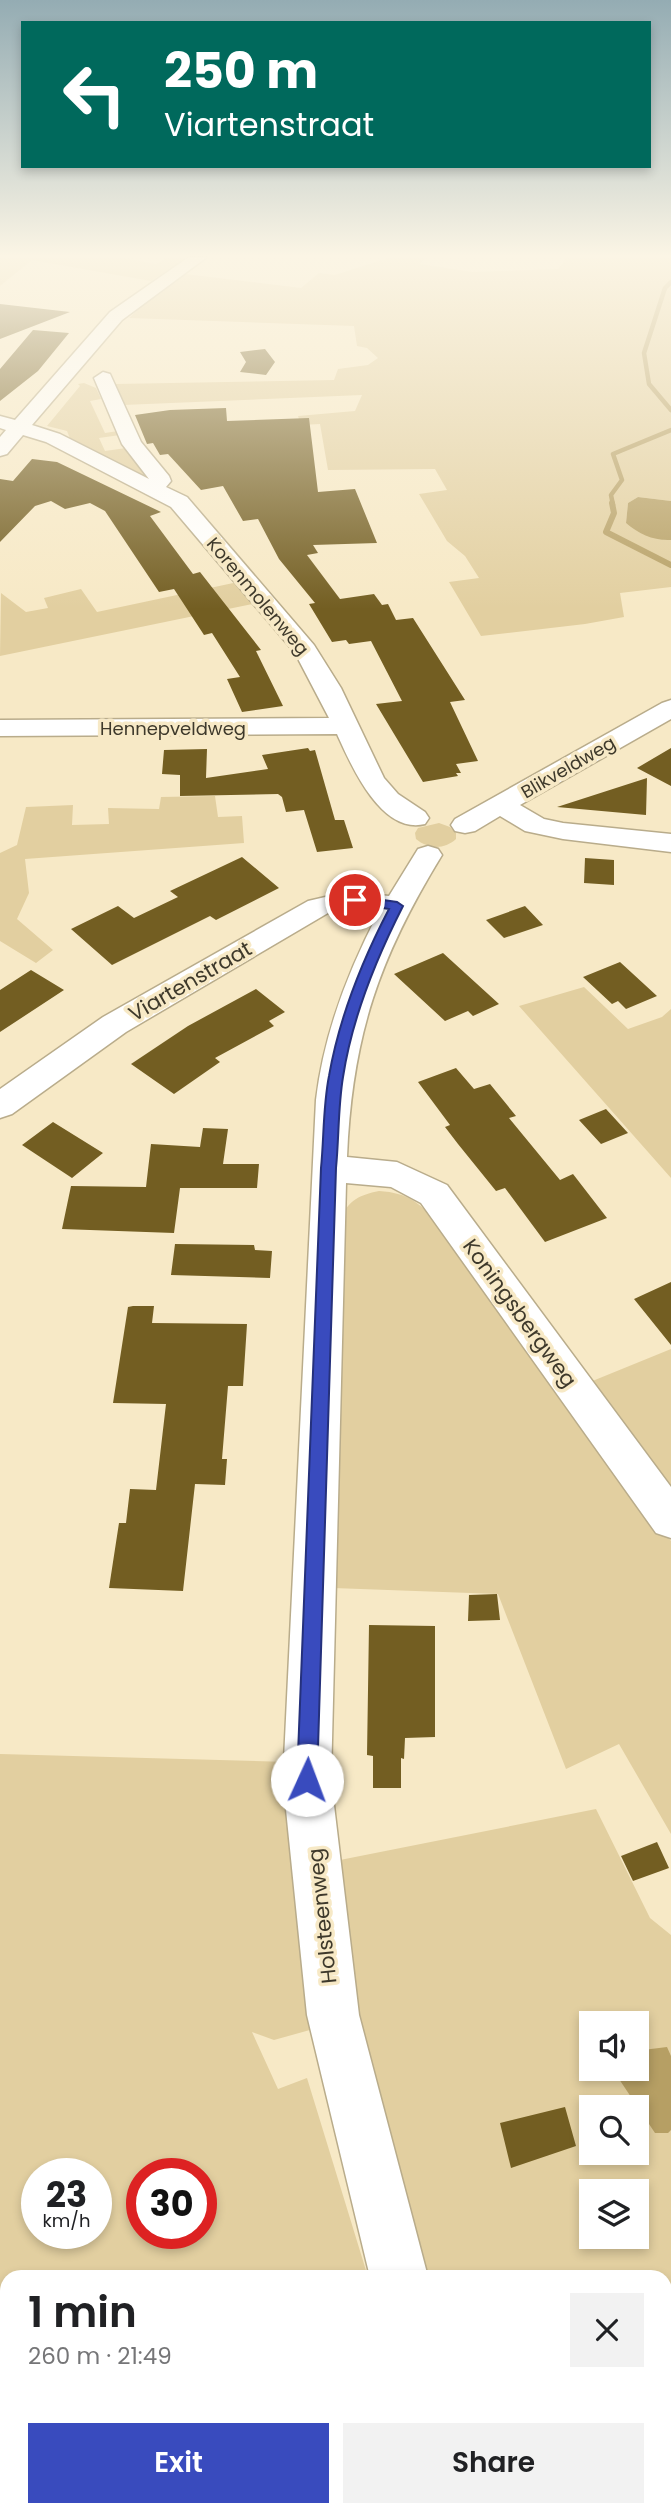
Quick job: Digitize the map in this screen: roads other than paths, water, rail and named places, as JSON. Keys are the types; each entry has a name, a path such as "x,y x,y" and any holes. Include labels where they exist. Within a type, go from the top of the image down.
{"street":[{"path":"0,450 9,425 60,374"},
{"path":"103,378 132,444 159,476 160,481 155,488"},
{"name":"Korenmolenweg","path":"9,425 53,438 179,502 305,650 328,688 372,781 388,800 415,818"},
{"name":"Blikveldweg","path":"464,825 671,708"},
{"name":"Hennepveldweg","path":"0,728 346,726"},
{"path":"501,805 535,825 671,842"},
{"path":"436,815 464,825 469,836 464,848 447,855 428,855 415,851 402,841 402,828 415,818 436,815"},
{"name":"Holsteenweg","path":"398,2270 333,2015 307,1780 329,1168 339,1065 376,946 428,855"},
{"name":"Viartenstraat","path":"0,1106 43,1072 137,1011 318,907 338,900 397,906"},
{"name":"Koningsbergweg","path":"329,1168 397,1175 434,1194 671,1520"}],"waterway":[{"path":"647,374 649,384 671,410"},
{"path":"613,505 611,495 622,480 613,454 671,430"},
{"path":"612,503 614,513 606,532 671,565"}]}
